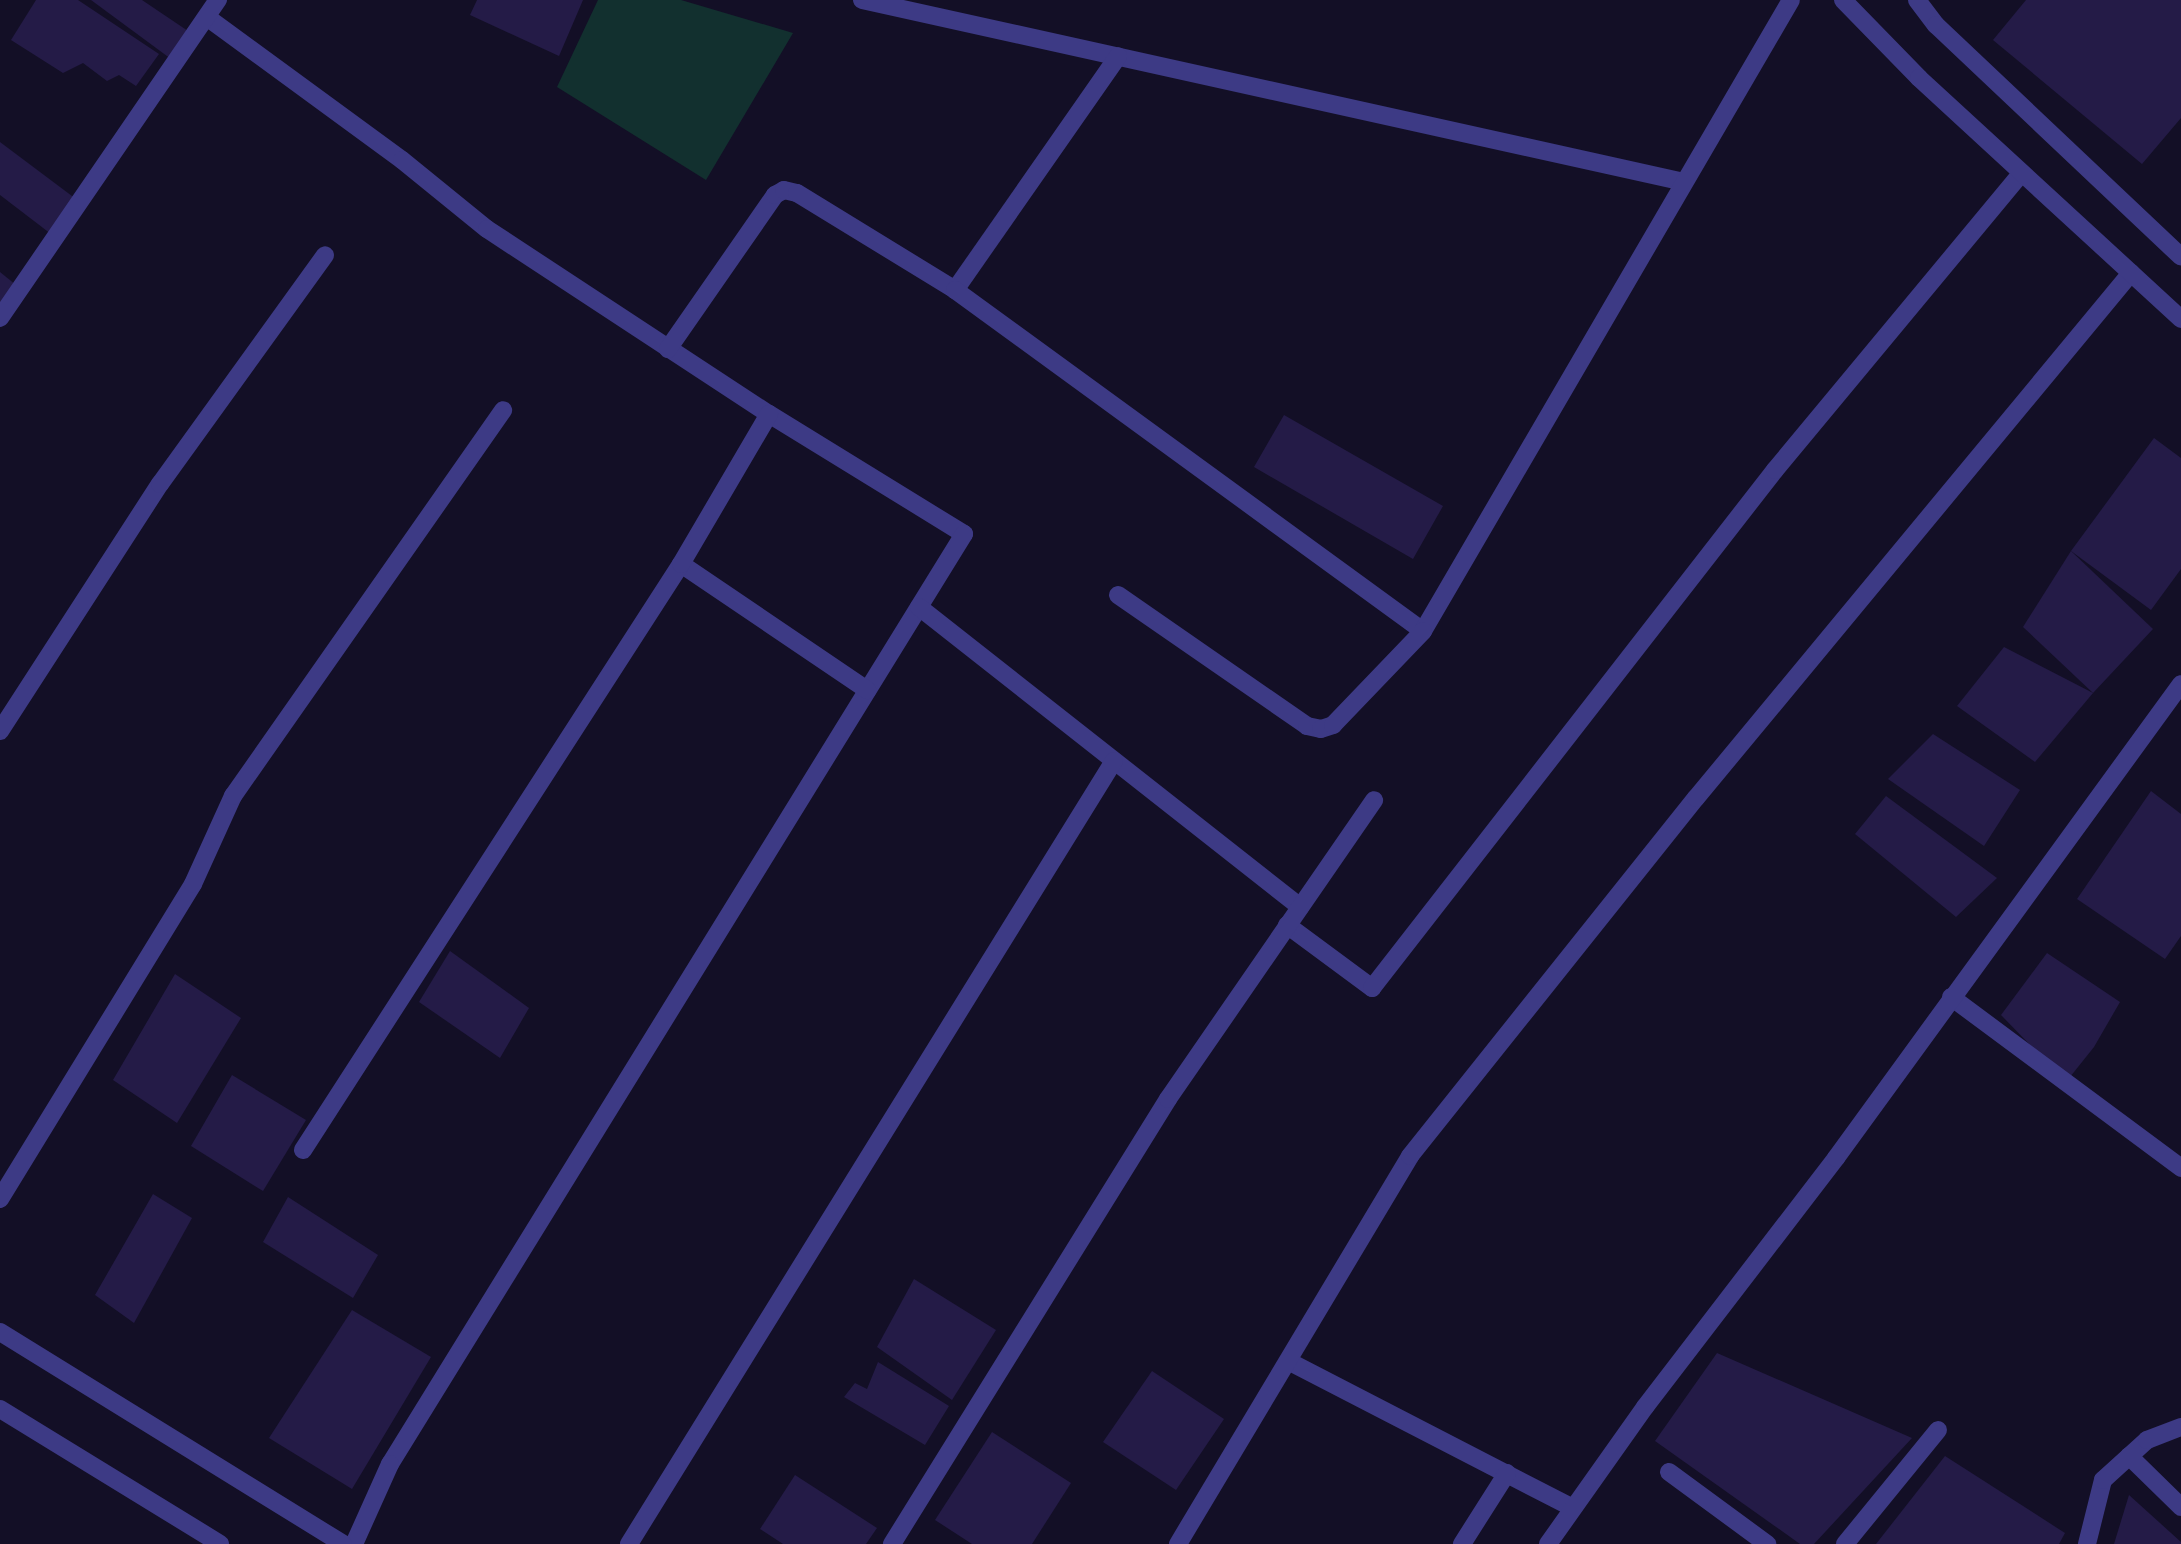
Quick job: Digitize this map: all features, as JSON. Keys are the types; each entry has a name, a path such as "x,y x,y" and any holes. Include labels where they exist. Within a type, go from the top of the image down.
{"street":[{"path":"0,318 218,0"},
{"path":"862,0 1684,182"},
{"path":"1118,595 1307,726 1321,729 1333,725 1423,631 1791,0"},
{"path":"1843,0 2022,173 2181,318"},
{"path":"1917,0 1936,25 2181,257"},
{"path":"208,18 392,152 487,229 769,414 964,534 390,1464 354,1544"},
{"path":"954,290 1118,56"},
{"path":"1287,925 1372,988 1775,470 2022,173"},
{"path":"668,349 775,195 784,190 797,193 954,290 1423,631"},
{"path":"0,731 160,484 325,255"},
{"path":"1178,1544 1290,1362 1410,1156 1696,798 2131,273"},
{"path":"0,1199 193,884 233,796 503,410"},
{"path":"303,1150 681,564 769,414"},
{"path":"681,564 867,690"},
{"path":"919,607 1300,907"},
{"path":"1548,1544 2181,684"},
{"path":"629,1544 1114,761"},
{"path":"892,1544 1168,1099 1374,800"},
{"path":"1951,997 2181,1168"},
{"path":"0,1332 343,1544"},
{"path":"1290,1362 1573,1508"},
{"path":"0,1409 220,1544"},
{"path":"2087,1544 2103,1480 2147,1440 2181,1427"},
{"path":"1845,1544 1938,1430"},
{"path":"2129,1456 2181,1507"},
{"path":"1669,1472 1767,1544"},
{"path":"1462,1544 1507,1473"}],"green space":[{"path":"598,0 681,0 793,33 706,180 557,87"}],"building":[{"path":"36,0 78,0 159,54 136,86 119,75 107,81 83,63 63,73 11,40"},
{"path":"91,0 142,0 188,31 171,59"},
{"path":"477,0 583,0 559,56 470,15"},
{"path":"2026,0 2181,0 2181,118 2142,164 1993,40"},
{"path":"0,142 76,199 51,234 0,195"},
{"path":"0,272 16,285 0,305"},
{"path":"1284,415 1443,506 1413,559 1254,467"},
{"path":"2154,438 2181,458 2181,569 2151,610 2071,551"},
{"path":"2071,551 2153,629 2093,693 2023,627"},
{"path":"2004,647 2093,693 2035,762 1957,706"},
{"path":"1933,734 2020,790 1984,846 1888,779"},
{"path":"2151,791 2181,814 2181,936 2165,959 2077,899"},
{"path":"1886,796 1997,878 1956,917 1855,834"},
{"path":"450,951 529,1008 500,1058 419,1002"},
{"path":"2047,953 2120,1002 2094,1047 2066,1082 2001,1015"},
{"path":"175,974 241,1018 177,1123 113,1080"},
{"path":"232,1075 306,1120 263,1191 191,1146"},
{"path":"153,1194 192,1218 134,1323 95,1295"},
{"path":"288,1197 378,1255 353,1298 263,1242"},
{"path":"914,1279 996,1330 952,1400 877,1347"},
{"path":"352,1310 431,1357 352,1489 269,1438"},
{"path":"1717,1353 1912,1438 1814,1544 1800,1544 1655,1441"},
{"path":"878,1362 949,1406 925,1445 844,1397 855,1383 867,1389"},
{"path":"1152,1371 1224,1419 1176,1490 1103,1442"},
{"path":"992,1432 1071,1483 1032,1544 972,1544 935,1520"},
{"path":"1945,1456 2065,1533 2059,1544 1876,1544"},
{"path":"795,1475 877,1528 866,1544 783,1544 760,1529"},
{"path":"2129,1495 2181,1542 2181,1544 2114,1544"}]}
